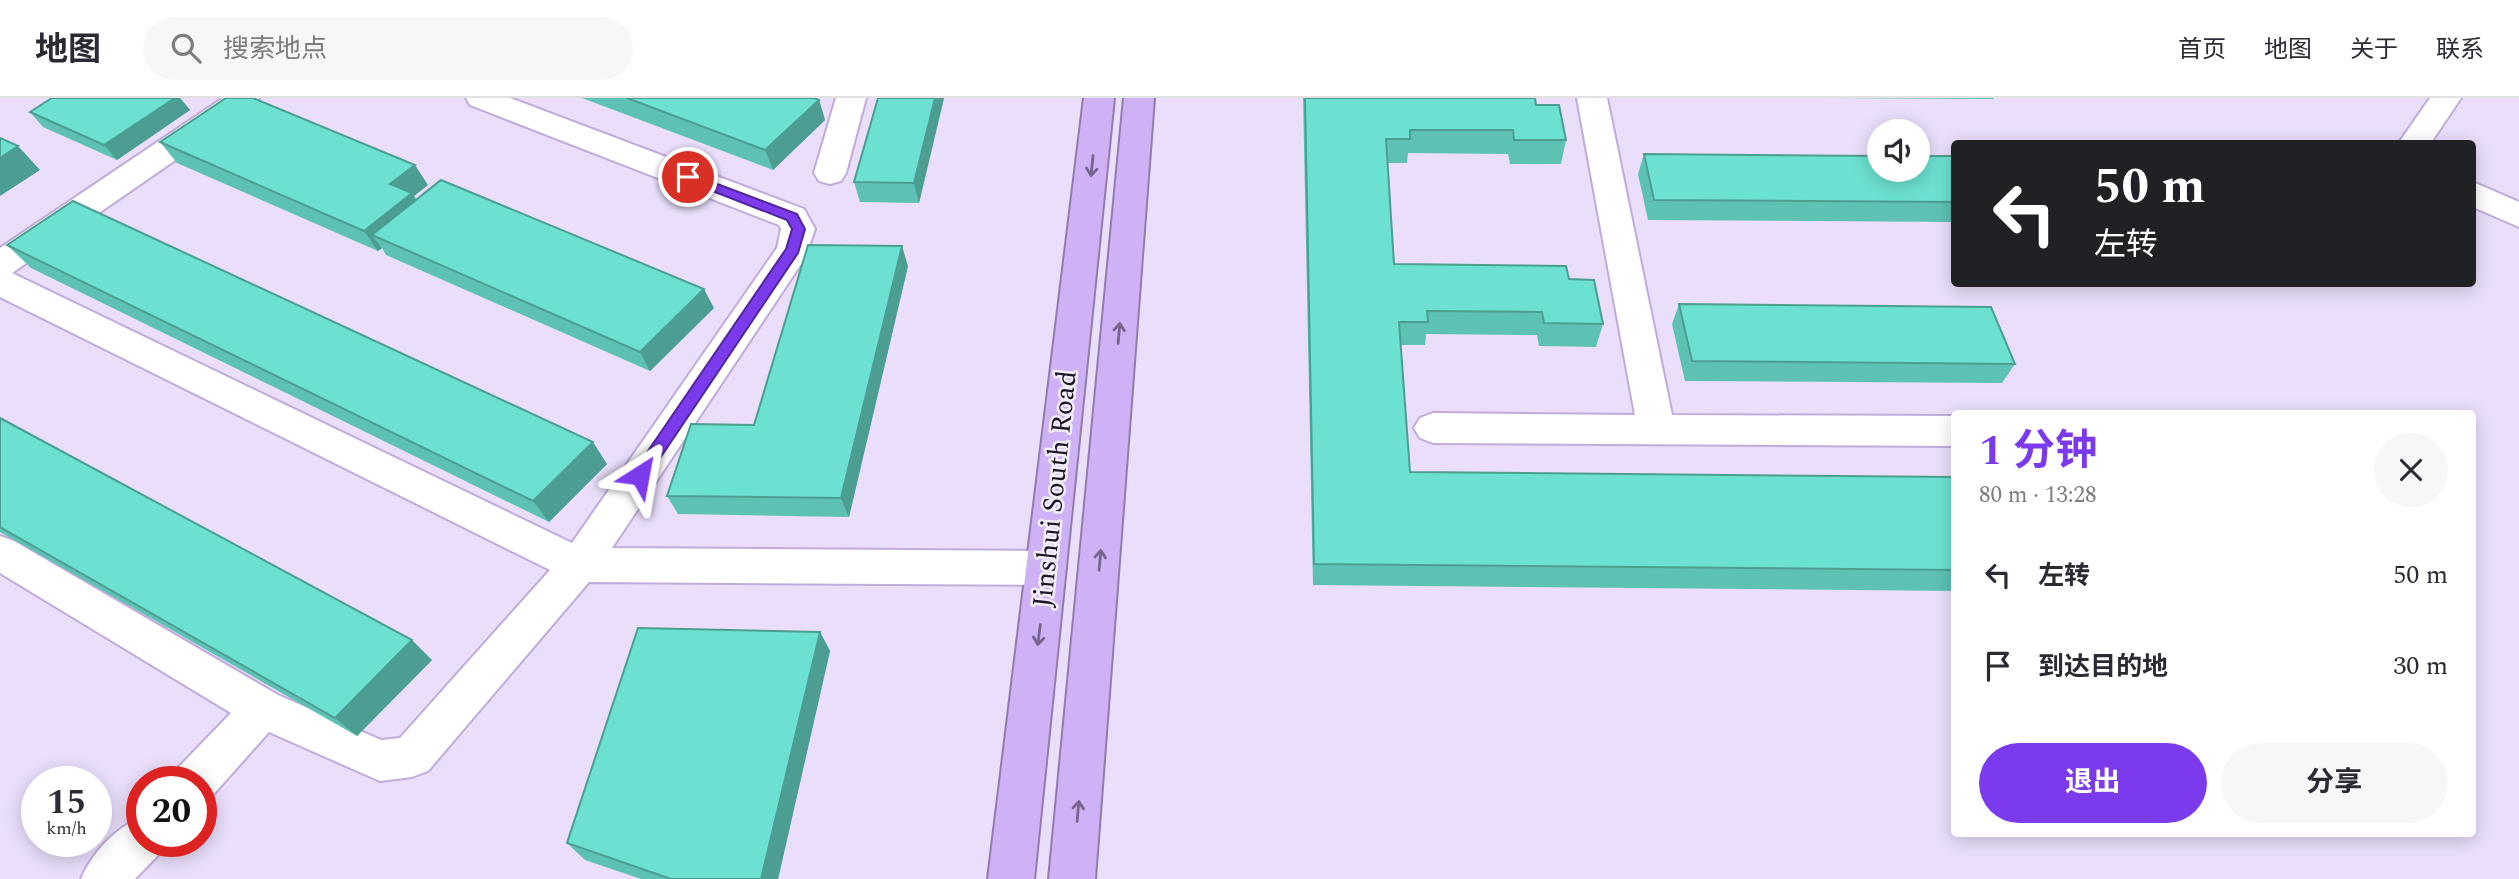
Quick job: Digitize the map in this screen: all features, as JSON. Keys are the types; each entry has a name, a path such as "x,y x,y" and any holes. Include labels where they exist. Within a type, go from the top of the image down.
{"highway":[{"name":"Jinshui South Road","path":"1011,879 1099,98"},
{"name":"Jinshui South Road","path":"1072,879 1139,98"}],"street":[{"path":"0,265 244,98"},
{"path":"0,553 263,709 380,761 412,757 579,565 793,250 799,229 792,217 481,98"},
{"path":"830,173 851,98"},
{"path":"1592,98 1656,429"},
{"path":"2416,140 2446,98"},
{"path":"2476,194 2519,216"},
{"path":"0,282 579,565 1046,568"},
{"path":"1433,428 1951,431"},
{"path":"210,766 263,709"},
{"path":"104,879 126,856"}],"building":[{"path":"52,98 175,98 104,145 30,112"},
{"path":"226,98 253,98 415,165 390,184 412,193 364,231 160,142"},
{"path":"627,98 814,98 819,100 765,150"},
{"path":"878,98 935,98 914,183 854,182"},
{"path":"1305,98 1535,98 1536,105 1559,105 1566,140 1514,140 1513,130 1410,130 1410,139 1386,139 1394,264 1566,266 1569,279 1594,280 1603,324 1544,323 1542,312 1427,311 1428,322 1399,322 1410,472 1951,477 1951,570 1314,564"},
{"path":"0,138 18,146 0,158"},
{"path":"1644,154 1867,156 1867,182 1930,182 1930,156 1951,156 1951,202 1654,200"},
{"path":"441,180 704,289 640,352 372,235"},
{"path":"73,201 593,442 533,501 7,245"},
{"path":"808,245 902,246 841,498 667,496 691,424 754,425"},
{"path":"1679,304 1991,307 2015,364 1692,361"},
{"path":"0,418 412,640 335,718 0,527"},
{"path":"638,628 820,632 761,879 671,879 567,843"}],"route":[{"path":"640,475 793,250 799,229 792,217 688,177"}]}
